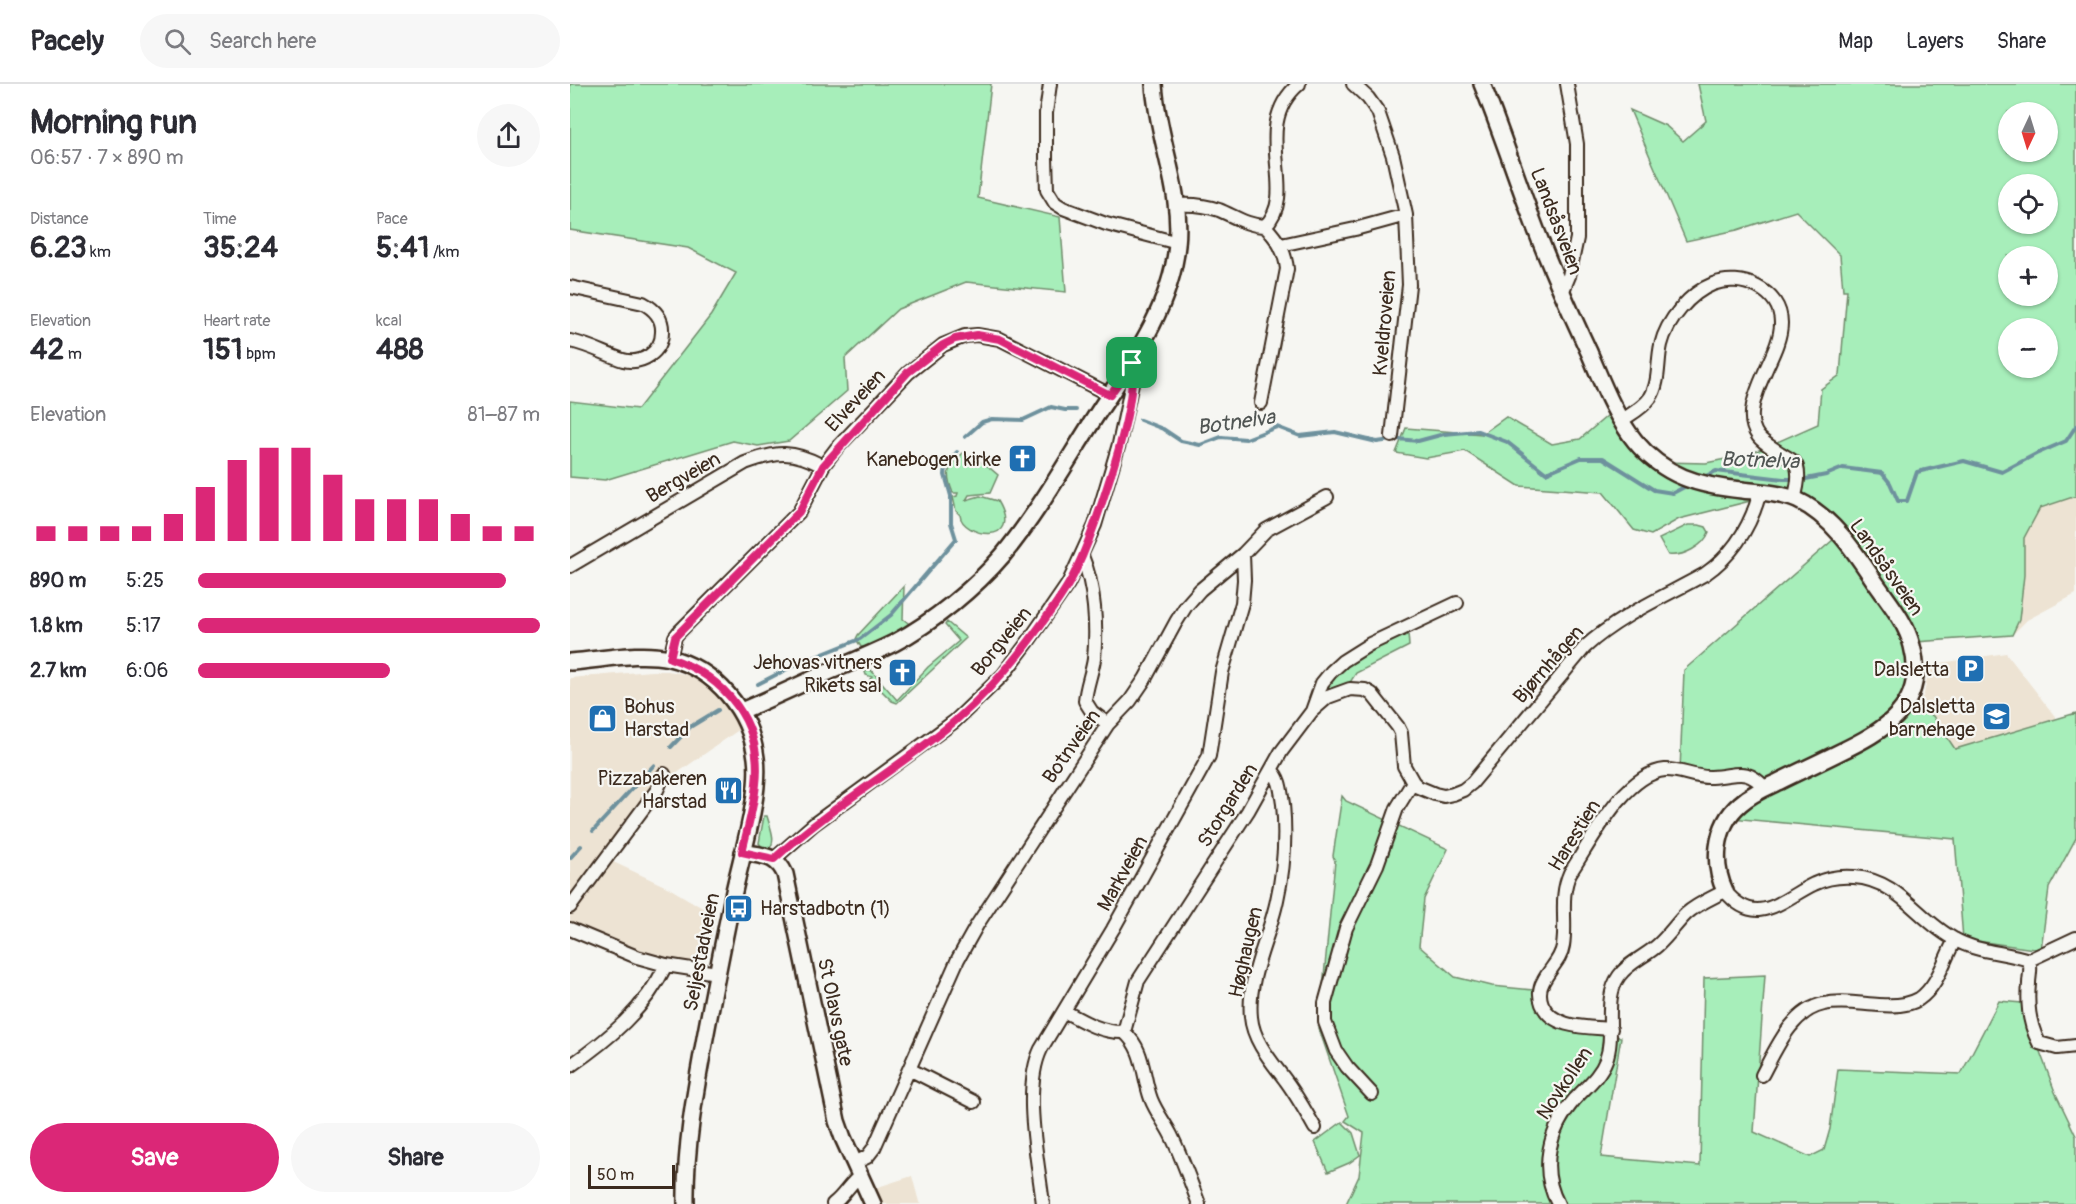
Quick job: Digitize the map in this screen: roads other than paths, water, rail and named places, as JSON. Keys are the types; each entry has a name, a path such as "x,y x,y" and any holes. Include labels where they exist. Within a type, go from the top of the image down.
{"street":[{"path":"1050,84 1046,113 1047,190 1055,203 1106,224 1178,243"},
{"path":"741,711 896,642 929,621 964,593 1003,555 1132,363 1158,313 1172,271 1178,243 1177,206 1157,111 1154,84"},
{"path":"1177,206 1196,204 1217,209 1255,226 1264,226 1270,220 1278,201 1275,128 1278,115 1284,101 1299,84"},
{"name":"Kveldroveien","path":"1353,84 1368,98 1378,112 1393,156 1406,214 1409,293 1392,436"},
{"name":"Landsåsveien","path":"1482,84 1532,220 1562,293 1621,421 1645,452 1675,474 1705,485 1794,499 1810,507 1830,523 1873,579 1909,636 1914,655 1914,679 1906,703 1890,724 1861,742 1765,788 1738,805 1730,815 1721,832 1717,867 1725,891"},
{"path":"1562,293 1575,256 1577,238 1577,144 1567,84"},
{"path":"1281,245 1355,229 1406,214"},
{"path":"1261,403 1286,278 1286,258 1281,245 1264,226"},
{"path":"1621,421 1645,404 1651,396 1655,387 1665,334 1670,324 1693,296 1714,283 1726,280 1752,283 1771,297 1782,325 1755,399 1752,413 1753,426 1762,441 1794,462 1798,475 1794,499"},
{"path":"570,287 643,303 660,318 663,330 661,343 656,350 648,357 637,361 624,360 591,346 570,341"},
{"name":"Elveveien","path":"670,658 672,645 678,633 799,512 823,466 836,449 916,366 943,345 965,336 977,335 1000,339 1110,395"},
{"name":"Borgveien","path":"774,859 814,824 955,721 1003,675 1041,624 1068,584 1095,525 1112,472 1132,383 1132,363"},
{"name":"Bergveien","path":"570,566 746,463 762,456 789,453 804,456 823,466"},
{"name":"Bjørnhågen","path":"1413,782 1426,791 1444,796 1463,790 1472,783 1585,647 1616,622 1718,565 1742,536 1755,512 1760,492"},
{"name":"Botnveien","path":"833,1204 846,1191 857,1170 871,1154 950,975 977,925 1108,724 1130,701 1145,679 1186,606 1200,590 1243,554 1266,530 1327,497"},
{"name":"Markveien","path":"1043,1204 1033,1107 1033,1076 1038,1056 1209,756 1222,672 1242,603 1243,554"},
{"path":"1082,556 1087,569 1094,633 1094,660 1085,701 1092,712 1108,724"},
{"name":"Storgarden","path":"1124,1032 1138,981 1235,832 1281,752 1312,711 1322,683 1343,661 1383,637 1457,603"},
{"name":"Seljestadveien","path":"570,662 640,656 670,658 694,668 713,679 741,711 751,733 757,759 756,786 717,973 689,1128 686,1204"},
{"path":"1312,711 1328,697 1340,692 1358,689 1372,694 1398,727 1404,766 1413,782 1397,808 1377,865 1346,928 1325,1003 1324,1022 1336,1051 1347,1067 1372,1094"},
{"name":"Høghaugen","path":"1271,770 1276,774 1281,793 1284,856 1277,900 1254,981 1251,1017 1260,1043 1315,1128"},
{"name":"Harestien","path":"1611,1029 1560,1022 1546,1012 1540,997 1543,981 1563,949 1563,896 1570,873 1615,805 1629,790 1648,776 1670,770 1704,777 1748,774 1758,779 1765,788"},
{"path":"570,907 657,790 664,774"},
{"path":"742,852 774,859"},
{"name":"St Olavs gate","path":"774,859 786,874 837,1120 873,1204"},
{"path":"1725,891 1749,908 1770,908 1825,880 1839,877 1869,879 1893,890 1941,931 1967,945 2029,960 2076,938"},
{"name":"Novkollen","path":"1558,1204 1549,1178 1549,1153 1553,1133 1561,1116 1602,1068 1608,1051 1611,998 1616,980 1621,973 1659,944 1686,915 1725,891"},
{"path":"570,929 637,957 666,965 717,973"},
{"path":"1762,1075 1786,1033 1797,1018 1809,1009 1837,1002 1894,1006 1909,1004 1920,998 1932,987 1955,940"},
{"path":"2029,960 2031,968 2029,1005 2033,1032 2039,1043 2057,1048 2076,1046"},
{"path":"570,1066 624,1024 639,1007 666,965"},
{"path":"1064,1011 1097,1028 1124,1032 1130,1037 1139,1051 1145,1068 1150,1097 1172,1136 1199,1204"},
{"path":"909,1069 974,1102"}],"waterway":[{"name":"Botnelva","path":"965,437 982,422 992,419 1023,420 1051,407 1076,410"},
{"name":"Botnelva","path":"1140,420 1163,429 1181,441 1200,445 1221,437 1246,439 1277,427 1300,436 1335,432 1377,442 1398,439 1418,441 1444,434 1478,431 1507,442 1546,473 1581,458 1603,458 1654,490 1673,493 1690,484"},
{"name":"Botnelva","path":"1702,478 1716,471 1783,479 1806,479 1826,475 1843,468 1882,473 1890,483 1898,501 1907,501 1917,472 1964,461 2002,472 2066,441 2076,426"},
{"name":"Botnelva","path":"758,684 793,666 860,639 891,615 956,539 951,523 951,496 945,475 946,465 957,452"},
{"name":"Botnelva","path":"671,747 690,727 718,710"},
{"name":"Botnelva","path":"593,831 654,765"},
{"name":"Botnelva","path":"570,858 581,846"}],"place":[{"name":"Kanebogen kirke","path":"1022,459"},
{"name":"Dalsletta","path":"1970,669"},
{"name":"Jehovas vitners Rikets sal","path":"903,673"},
{"name":"Dalsletta barnehage","path":"1996,717"},
{"name":"Bohus Harstad","path":"603,718"},
{"name":"Pizzabakeren Harstad","path":"728,790"},
{"name":"Harstadbotn (1)","path":"739,908"}]}
